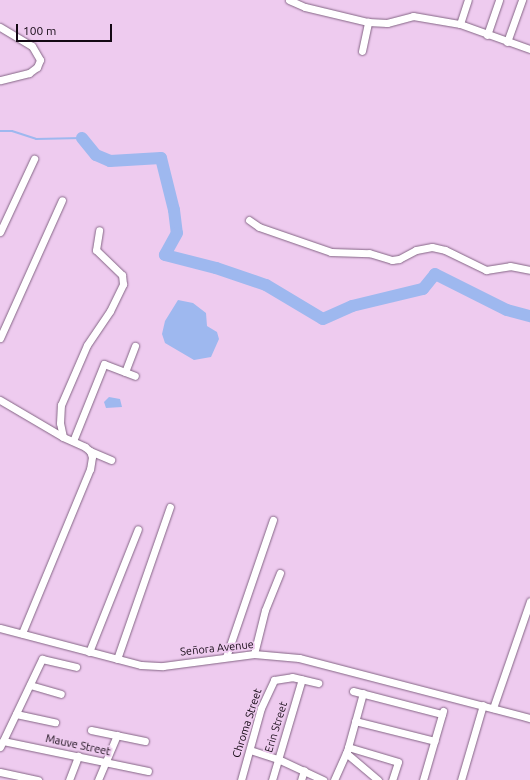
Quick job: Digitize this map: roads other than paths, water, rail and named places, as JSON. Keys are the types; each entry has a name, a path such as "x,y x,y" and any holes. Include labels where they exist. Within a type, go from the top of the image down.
{"street":[{"path":"288,0 305,7 368,22 387,23 413,16 460,24 530,49"},
{"path":"460,24 468,0"},
{"path":"487,34 499,0"},
{"path":"508,42 522,0"},
{"path":"362,51 368,22"},
{"path":"0,27 32,46 40,60 37,67 29,73 0,80"},
{"path":"0,232 34,159"},
{"path":"0,338 62,200"},
{"path":"249,220 259,227 331,252 369,253 392,260 416,250 432,247 445,250 486,270 510,266 530,270"},
{"path":"62,437 60,423 61,406 72,378 87,345 110,310 123,284 122,275 96,250 99,230"},
{"path":"125,372 135,346"},
{"path":"73,441 104,364 135,376"},
{"path":"0,400 62,437 111,460"},
{"path":"22,633 90,469 90,451"},
{"path":"117,659 170,507"},
{"path":"226,657 273,520"},
{"path":"88,652 138,529"},
{"path":"254,654 265,610 280,573"},
{"path":"493,708 530,601"},
{"name":"Señora Avenue","path":"0,628 117,659 163,666 254,654 299,658 530,718"},
{"path":"1,744 42,659 76,667"},
{"name":"Chroma Street","path":"241,780 270,688 274,680 281,678 302,680"},
{"path":"302,680 318,683"},
{"name":"Erin Street","path":"272,780 302,680"},
{"path":"30,685 61,694"},
{"path":"352,691 443,712 424,780"},
{"path":"334,780 347,750 363,693"},
{"path":"461,780 484,705"},
{"path":"16,714 55,722"},
{"path":"355,721 435,741"},
{"path":"91,730 145,741"},
{"path":"98,780 117,735"},
{"name":"Mauve Street","path":"1,744 78,756 148,771"},
{"path":"250,750 278,759 323,780"},
{"path":"347,750 378,780"},
{"path":"347,750 398,762 392,780"},
{"path":"68,780 78,756"},
{"path":"301,780 304,770"},
{"path":"0,772 38,780"}],"water":[{"path":"178,300 193,303 206,313 207,326 217,332 219,339 211,357 194,360 165,343 162,334 165,321"},
{"path":"109,397 120,399 122,407 106,408 104,402"}],"waterway":[{"path":"0,131 12,131 36,139 82,138"},
{"path":"82,138 96,155 110,161 161,158 174,210 177,233 165,255 216,268 266,285 323,319 352,306 423,289 435,274 507,310 530,316"}]}
